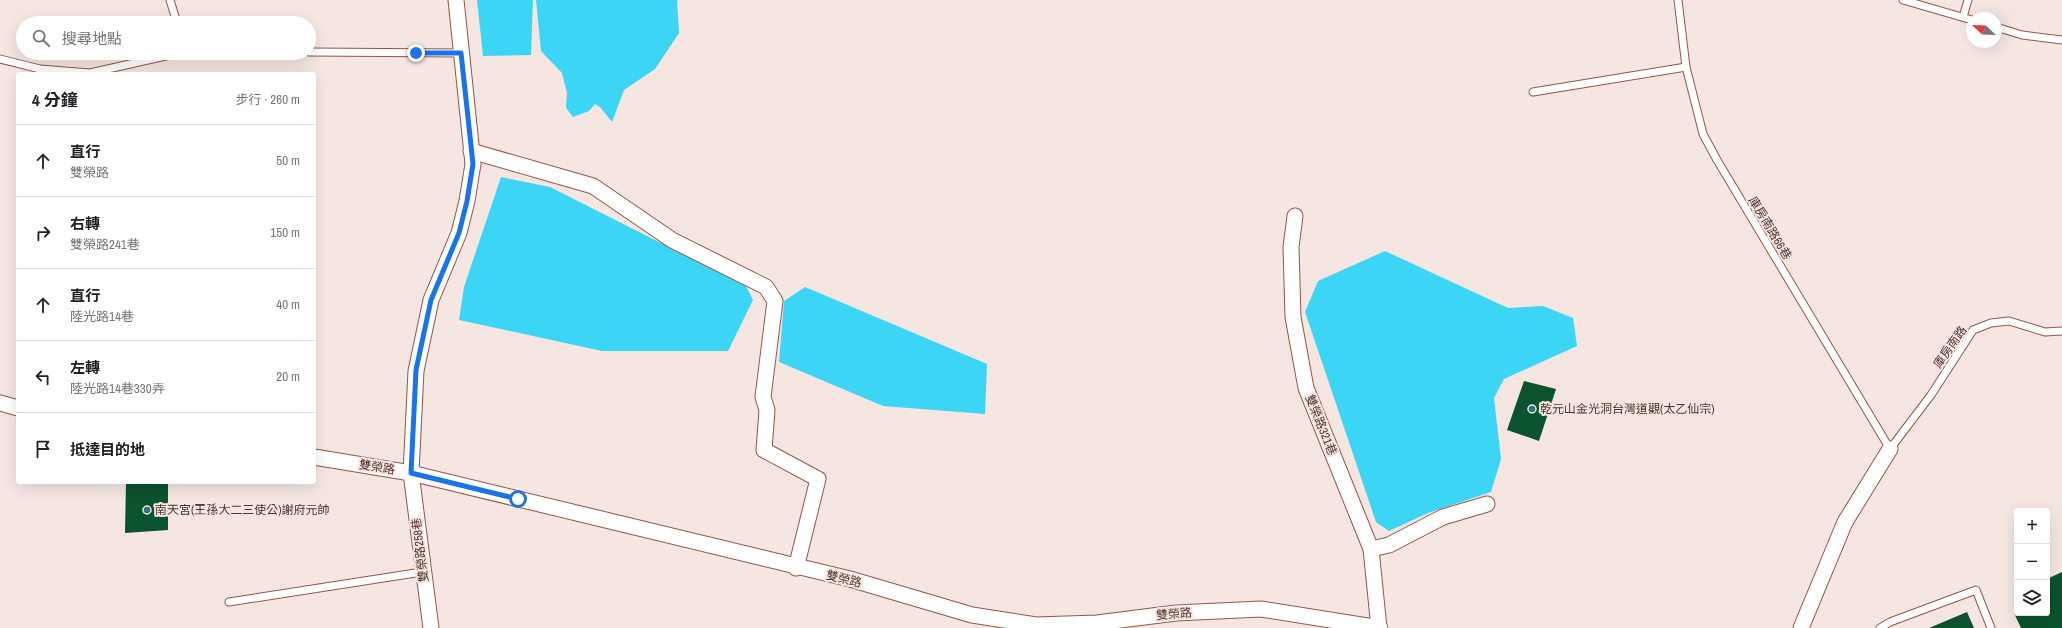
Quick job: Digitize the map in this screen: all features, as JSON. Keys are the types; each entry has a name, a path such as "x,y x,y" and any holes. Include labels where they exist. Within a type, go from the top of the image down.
{"street":[{"name":"雙榮路258巷","path":"431,628 422,572 411,473 416,370 431,300 459,233 467,201 473,164 456,0"},
{"path":"471,151 593,186 672,240 766,287 775,301 763,398 767,410 764,450 818,479 796,568"},
{"name":"雙榮路321巷","path":"1295,216 1291,247 1293,317 1306,388 1371,549 1379,628"},
{"path":"0,403 16,407"},
{"path":"1801,628 1845,522 1890,448"},
{"name":"雙榮路","path":"316,457 411,473 796,568 850,579 972,615 1036,625 1097,624 1176,613 1261,609 1379,628"},
{"path":"1371,549 1389,545 1442,517 1487,504"}],"lane":[{"path":"170,0 175,16"},
{"name":"庫房南路66巷","path":"1678,0 1686,67 1703,134 1713,154 1890,448"},
{"path":"1903,0 1966,18"},
{"path":"1963,17 1968,0"},
{"path":"2002,29 2022,35 2062,40"},
{"path":"316,52 461,53"},
{"path":"0,59 40,69 70,72"},
{"path":"98,72 149,60"},
{"path":"1533,92 1686,67"},
{"name":"庫房南路","path":"1890,448 1931,395 1973,330 1991,323 2008,321 2045,332 2062,331"},
{"path":"229,602 422,572"},
{"path":"1880,628 1890,622 1976,590 1991,628"}],"water":[{"path":"477,0 533,0 531,55 483,56"},
{"path":"536,0 677,0 679,33 655,69 624,90 612,122 600,107 595,104 589,111 573,117 566,108 567,93 562,73 541,51"},
{"path":"501,177 550,187 746,286 753,300 728,351 602,351 459,320 464,287"},
{"path":"1385,251 1508,308 1543,306 1573,318 1577,346 1504,379 1494,398 1501,459 1491,492 1428,513 1389,531 1376,522 1305,312 1318,281"},
{"path":"805,287 987,364 985,414 883,406 779,362 784,301"}],"building":[{"name":"乾元山金光洞台灣道觀(太乙仙宗)","path":"1524,381 1556,389 1539,441 1507,430"},
{"name":"南天宮(王孫大二三使公)謝府元帥","path":"126,484 168,484 168,530 125,533"},
{"path":"2062,572 2062,628 2021,628 2015,616 2050,616 2050,578"},
{"path":"1967,612 1974,628 1929,628"}],"place":[{"name":"乾元山金光洞台灣道觀(太乙仙宗)","path":"1532,409"},
{"name":"南天宮(王孫大二三使公)謝府元帥","path":"147,510"}],"route":[{"path":"416,53 461,53 473,164 467,201 459,233 431,300 416,370 411,473 518,499"}]}
